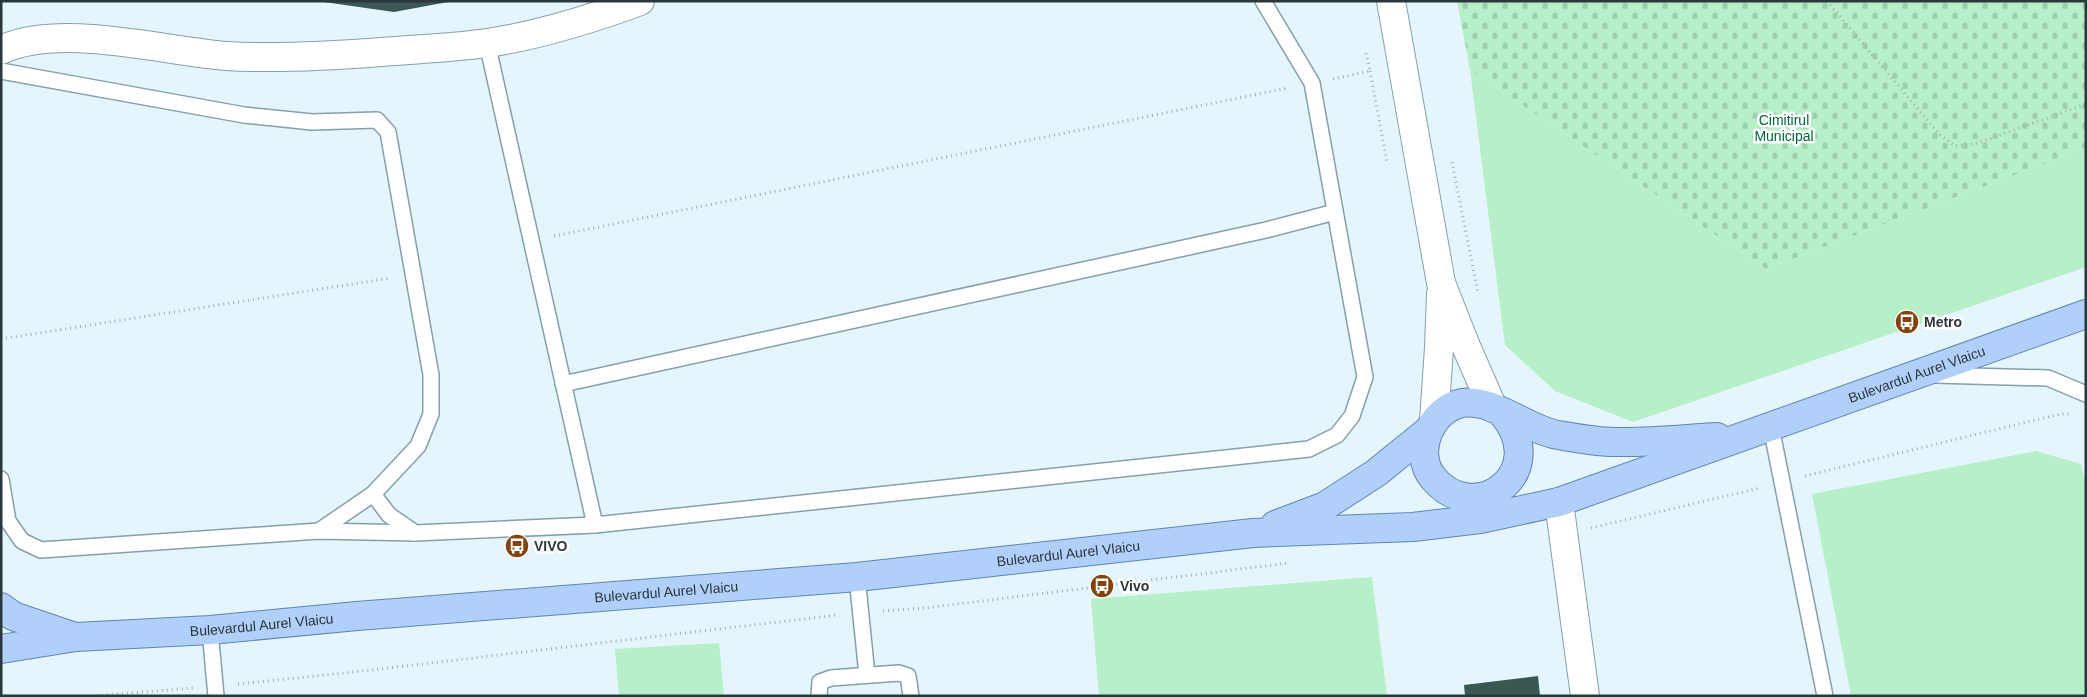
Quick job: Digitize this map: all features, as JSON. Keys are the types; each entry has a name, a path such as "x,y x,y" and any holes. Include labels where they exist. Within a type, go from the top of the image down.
{"main road":[{"name":"Bulevardul Aurel Vlaicu","path":"1,649 76,638 210,630 357,616 857,577 1254,533 1413,527 1480,519 1558,502 2086,314"},
{"name":"Bulevardul Aurel Vlaicu","path":"1254,533 1325,506 1376,473 1431,426 1446,410 1461,403 1478,403 1556,435 1614,442 1760,431"},
{"path":"1431,426 1424,447 1425,462 1432,477 1451,493 1467,498 1483,497 1494,493 1507,482 1516,470 1520,454 1519,441 1512,425 1497,410"},
{"path":"1507,482 1558,502"},
{"path":"1413,527 1451,493"},
{"name":"Bulevardul Aurel Vlaicu","path":"1,608 14,616 76,638"}],"street":[{"path":"1,50 10,46 54,37 119,42 226,56 330,56 487,43 552,28 640,1"},
{"path":"1391,1 1441,283 1465,344 1497,410"},
{"path":"1431,426 1439,348 1441,283"},
{"path":"1558,502 1586,696"}],"lane":[{"path":"1,479 8,521 22,541 41,550 319,530 415,533 595,525 1309,449 1337,435 1352,416 1365,377 1312,83 1263,1"},
{"path":"1377,1 1398,48"},
{"path":"487,43 595,525"},
{"path":"1,71 244,115 312,122 377,120 388,132 431,375 431,414 418,446 373,494 319,530"},
{"path":"564,384 1256,232 1335,212"},
{"path":"1916,375 2048,378 2086,394"},
{"path":"1760,431 1825,696"},
{"path":"373,494 389,515 415,533"},
{"path":"857,577 867,675"},
{"path":"210,630 216,691"},
{"path":"819,696 820,682 831,678 899,673 908,676 911,696"}],"path":[{"path":"1827,1 1939,134 1955,146 1978,143 2086,104"},
{"path":"531,241 1370,71 1366,53"},
{"path":"1450,155 1480,299"},
{"path":"1,339 413,274"},
{"path":"92,696 216,691 363,671 860,612 925,608"}],"green space":[{"name":"Cimitirul Municipal","path":"1457,1 2086,1 2086,148 1766,269 1470,70"},
{"path":"1470,70 1766,269 2086,148 2086,267 1633,422 1555,391 1505,345"},
{"path":"2036,451 2081,464 2086,485 2086,696 1851,696 1812,494"},
{"path":"1372,577 1387,696 1099,696 1091,599"},
{"path":"719,643 724,696 619,696 615,649"}],"building":[{"path":"317,1 447,1 448,2 394,12"},
{"path":"1538,676 1540,696 1465,696 1464,685"}],"place":[{"name":"Metro","path":"1907,322"},
{"name":"VIVO","path":"517,546"},
{"name":"Vivo","path":"1102,586"}]}
